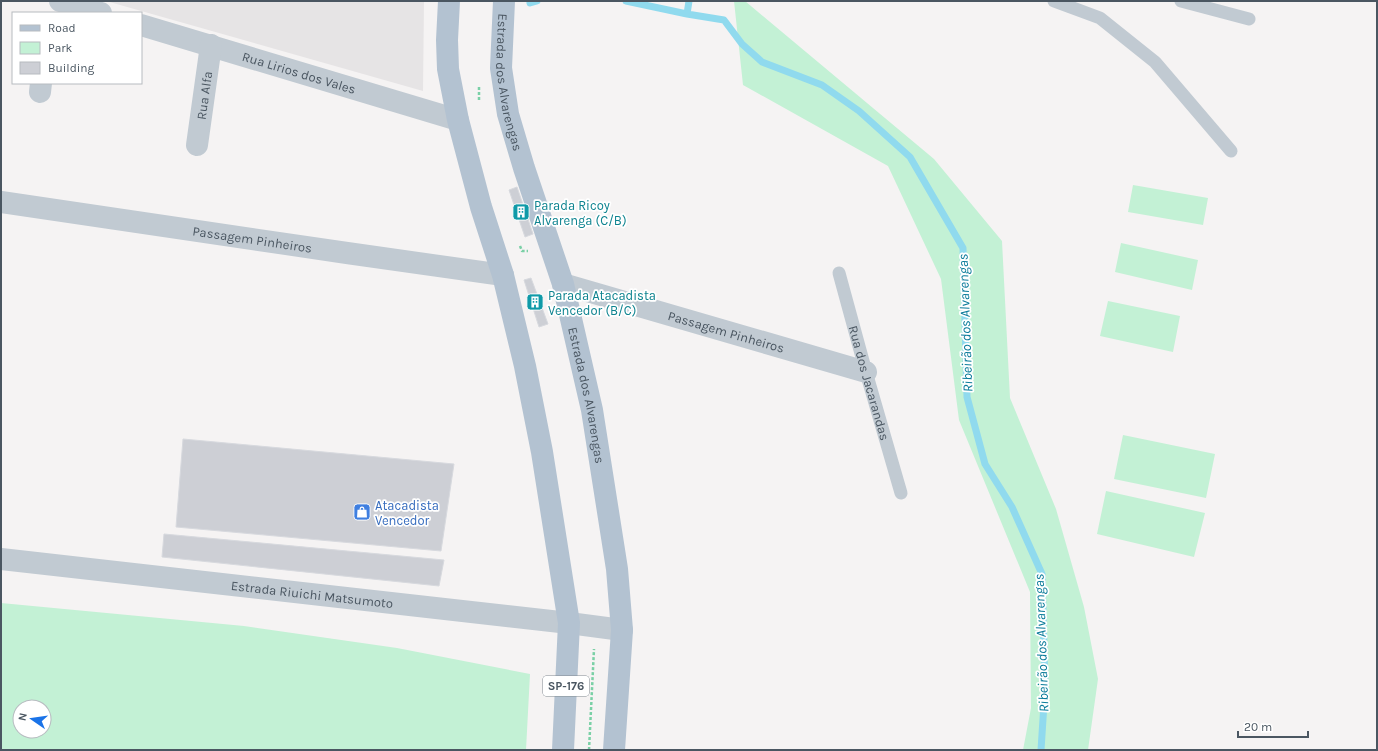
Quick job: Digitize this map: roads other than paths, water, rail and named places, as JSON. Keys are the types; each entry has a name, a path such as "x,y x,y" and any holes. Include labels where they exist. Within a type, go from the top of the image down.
{"main road":[{"name":"SP-176","path":"448,1 448,69 458,120 481,207 503,275 525,366 542,452 569,623 563,750"},
{"name":"Estrada dos Alvarengas","path":"504,1 500,68 508,114 524,168 563,284 592,410 618,574 622,630 614,750"}],"street":[{"path":"55,12 57,1"},
{"path":"60,1 98,12"},
{"name":"Rua Lirios dos Vales","path":"142,25 458,120"},
{"name":"Rua Alfa","path":"197,145 211,45"},
{"name":"Passagem Pinheiros","path":"1,202 347,254 503,275"},
{"name":"Passagem Pinheiros","path":"563,284 866,372"},
{"name":"Estrada Riuichi Matsumoto","path":"1,559 622,630"}],"lane":[{"path":"1054,1 1100,18 1155,62 1231,151"},
{"path":"1181,1 1249,19"},
{"name":"Rua dos Jacarandas","path":"839,273 866,372 902,493"}],"waterway":[{"name":"Ribeirão dos Alvarengas","path":"530,3 537,1"},
{"name":"Ribeirão dos Alvarengas","path":"626,1 724,20 742,44 762,62 822,85 859,111 910,157 963,248 967,397 985,464 1012,507 1042,574 1045,688 1041,750"},
{"path":"687,14 689,1"}],"place":[{"name":"Parada Ricoy Alvarenga (C/B)","path":"521,212"},
{"name":"Parada Atacadista Vencedor (B/C)","path":"535,302"},
{"name":"Atacadista Vencedor","path":"362,512"}]}
